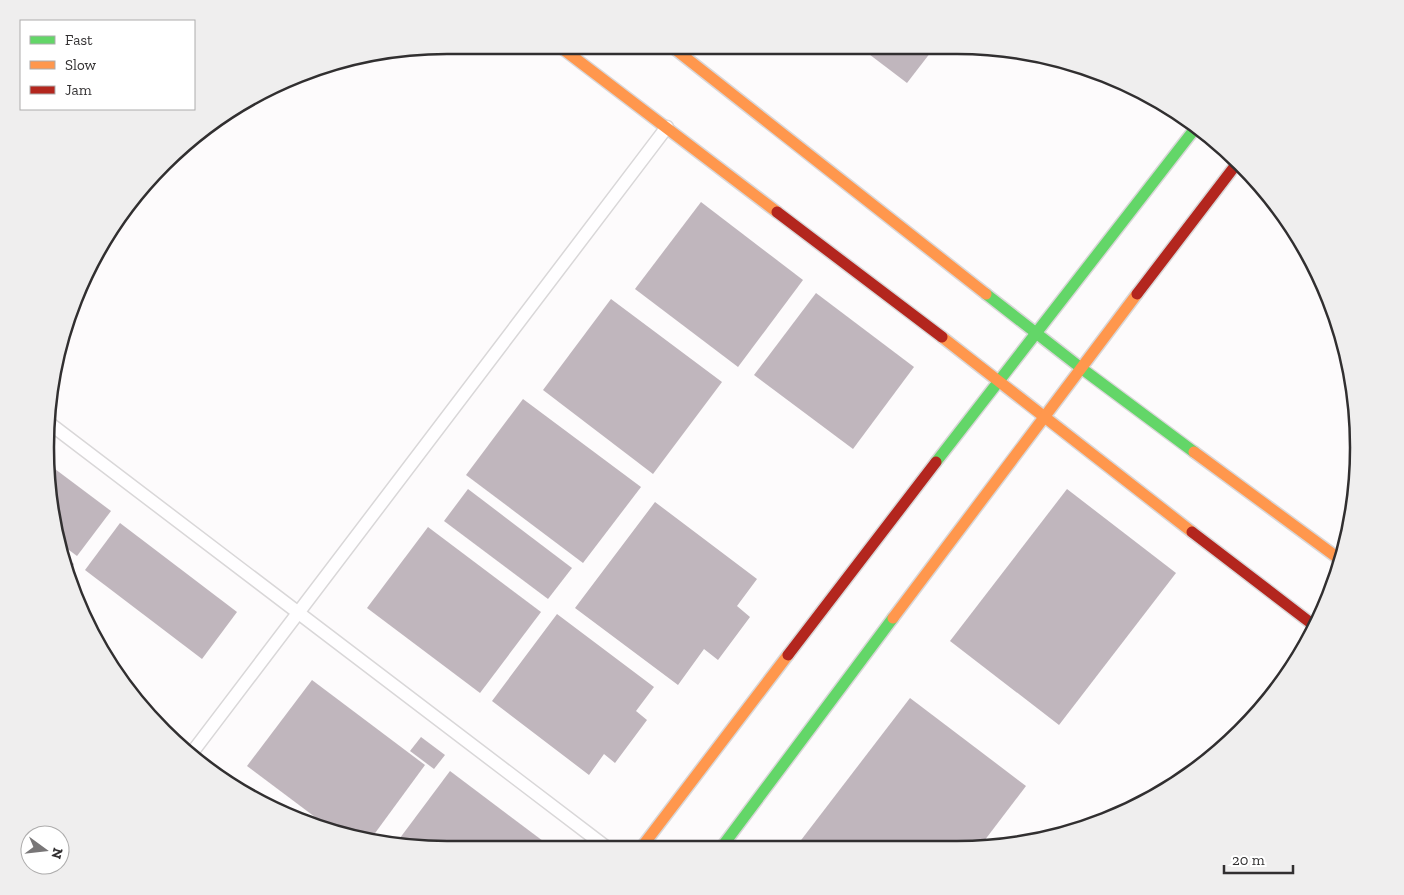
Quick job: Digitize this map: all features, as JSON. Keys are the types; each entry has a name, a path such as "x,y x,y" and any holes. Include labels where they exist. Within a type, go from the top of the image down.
{"street":[{"path":"570,54 999,380 1043,417 1310,622"},
{"path":"681,54 1037,334 1335,556"},
{"path":"646,841 999,380 1037,334 1192,132"},
{"path":"726,841 1043,417 1234,168"}],"lane":[{"path":"195,749 666,127"},
{"path":"55,427 597,841"}],"building":[{"path":"869,54 929,54 907,83"},
{"path":"701,202 803,280 738,367 635,289"},
{"path":"816,293 914,367 853,449 754,375"},
{"path":"611,299 722,382 653,474 543,390"},
{"path":"523,399 641,487 583,563 466,475"},
{"path":"55,469 111,511 77,556 67,548 57,499"},
{"path":"468,489 572,568 548,599 444,521"},
{"path":"1067,489 1176,573 1059,725 950,641"},
{"path":"655,502 757,579 737,606 750,617 718,660 704,649 678,685 575,608"},
{"path":"120,523 237,612 202,659 85,570"},
{"path":"428,527 541,612 480,693 367,608"},
{"path":"557,614 654,687 636,711 647,720 615,763 604,754 589,775 492,701"},
{"path":"312,680 425,765 374,834 317,818 247,766"},
{"path":"910,698 1026,786 985,840 800,841"},
{"path":"421,737 445,755 434,769 410,751"},
{"path":"450,771 543,841 448,841 400,838"}],"traffic: fast":[{"path":"936,462 1192,132"},
{"path":"986,294 1194,452"},
{"path":"726,841 893,618"}],"traffic: slow":[{"path":"570,54 777,212"},
{"path":"681,54 986,294"},
{"path":"893,618 1137,294"},
{"path":"942,337 1192,532"},
{"path":"1194,452 1335,556"},
{"path":"646,841 788,655"}],"traffic: jam":[{"path":"1137,294 1234,168"},
{"path":"777,212 942,337"},
{"path":"788,655 936,462"},
{"path":"1192,532 1310,622"}]}
